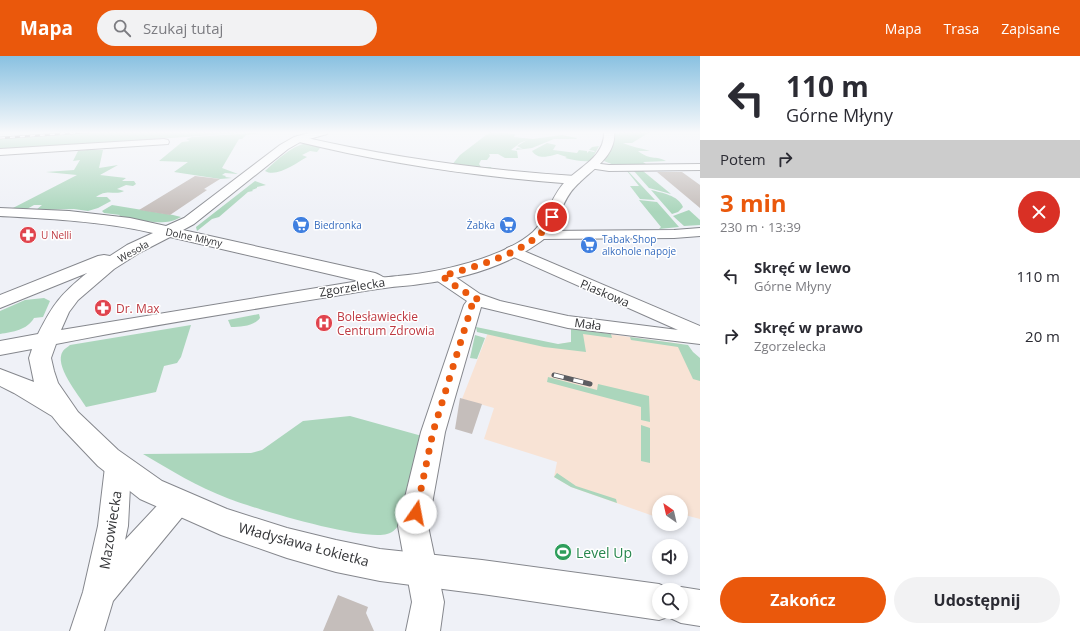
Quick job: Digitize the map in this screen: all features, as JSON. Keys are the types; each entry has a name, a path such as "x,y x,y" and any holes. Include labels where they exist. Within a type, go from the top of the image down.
{"street":[{"name":"Wesoła","path":"46,340 59,312 71,296 92,277 133,249 189,221 268,159"},
{"path":"391,159 433,167 575,180"},
{"path":"539,235 548,224 564,192 575,180 600,159"},
{"path":"593,166 682,168 697,172"},
{"name":"Dolne Młyny","path":"0,212 83,217 130,223 386,282"},
{"path":"539,235 674,234 700,232"},
{"path":"674,234 700,241"},
{"name":"Zgorzelecka","path":"0,348 115,326 386,282 407,281 442,276 481,264 512,252 539,235"},
{"path":"0,302 133,249"},
{"name":"Piaskowa","path":"512,252 700,333"},
{"name":"Mała","path":"442,276 458,288 479,300 495,305 568,322 700,338"},
{"path":"423,631 428,602 414,526 435,424 472,305 479,300"},
{"name":"Władysława Łokietka","path":"46,340 40,358 42,371 46,383 69,420 118,467 151,490 221,521 287,543 371,563 423,571 477,576 652,601"},
{"path":"0,377 23,387 62,410"},
{"name":"Mazowiecka","path":"87,631 100,592 113,526 118,467"},
{"name":"Mazowiecka","path":"100,592 178,502"},
{"path":"688,606 700,608"}],"shaded area":[{"path":"571,329 682,344 700,369 700,519 688,516 688,495 652,495 652,516 571,487 554,477 557,462 484,439 494,408 462,399 489,330 555,345 571,342"}],"green space":[{"path":"74,159 101,159 99,168 118,165 100,175 126,178 122,181 134,181 136,184 133,186 126,185 117,189 124,191 117,193 107,192 100,194 96,197 107,197 111,201 98,208 88,211 74,209 36,210 42,205 34,205 27,209 11,209 77,175 46,172 74,170 80,160 73,161"},
{"path":"162,159 227,159 222,168 238,174 225,173 222,175 232,178 220,179 174,172 188,162 159,161"},
{"path":"278,159 304,159 286,169 275,173 265,171"},
{"path":"457,159 488,159 481,160 479,164 481,167 491,167 492,169 451,166"},
{"path":"571,159 592,159 591,161"},
{"path":"605,159 661,159 666,161 643,162 646,164 644,165 614,165 604,161"},
{"path":"627,171 655,200 640,199 630,186 639,186"},
{"path":"634,171 643,171 671,194 649,188"},
{"path":"255,181 266,185 257,187 252,190 253,191 248,192 219,217 212,219 197,231 196,227"},
{"path":"651,190 674,197 683,207 678,212 672,214"},
{"path":"639,200 657,202 679,227 659,229 661,227"},
{"path":"112,205 181,217 166,222 150,222 104,213 102,211"},
{"path":"689,210 700,220 700,225 684,226 673,216"},
{"path":"44,298 50,301 43,317 34,318 28,325 19,330 0,334 0,311 25,300"},
{"path":"259,314 260,318 257,321 247,326 231,327 228,320"},
{"path":"191,325 181,357 177,363 164,366 156,392 86,407 68,380 61,364 63,351 70,345"},
{"path":"476,327 558,344 571,342 571,329 611,334 612,338 583,334 586,352 544,347 477,332"},
{"path":"475,335 485,338 477,359 470,358"},
{"path":"630,337 688,345 700,358 700,381 693,379 678,347 631,340"},
{"path":"548,377 597,390 598,384 649,396 650,422 641,420 641,407 547,382"},
{"path":"350,416 422,436 400,522 395,530 387,534 374,535 333,529 241,503 216,494 143,454 251,453 262,450 303,421"},
{"path":"641,425 650,428 650,463 641,461"},
{"path":"557,473 576,486 616,499 617,503 571,487 554,477"}],"building":[{"path":"657,172 682,172 700,185 700,208"},
{"path":"195,176 220,179 204,189 207,190 170,215 139,210"},
{"path":"460,398 482,404 472,434 455,429"},
{"path":"338,595 368,607 366,613 374,631 323,631"}],"railway":[{"path":"554,375 590,384"}],"place":[{"name":"Biedronka","path":"301,225"},
{"name":"Żabka","path":"508,225"},
{"name":"U Nelli","path":"28,235"},
{"name":"Tabak Shop alkohole napoje","path":"589,245"},
{"name":"Dr. Max","path":"103,308"},
{"name":"Bolesławieckie Centrum Zdrowia","path":"324,323"},
{"name":"Level Up","path":"563,552"}],"route":[{"path":"416,513 433,432 472,305 479,300 458,288 442,276 481,264 512,252 539,235 552,217"}]}
